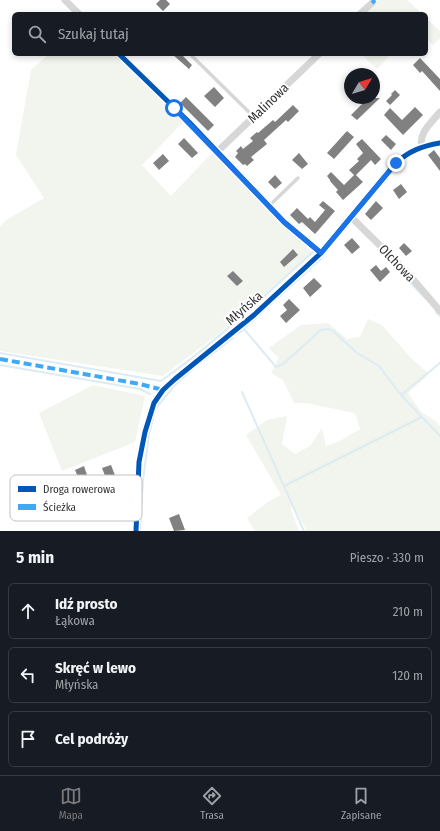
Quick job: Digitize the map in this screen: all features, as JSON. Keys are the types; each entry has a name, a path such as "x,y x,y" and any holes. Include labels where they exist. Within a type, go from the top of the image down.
{"street":[{"path":"65,0 77,12"},
{"path":"362,12 372,3"},
{"path":"121,56 218,152 284,222 321,253"},
{"name":"Malinowa","path":"218,152 317,56"},
{"path":"422,147 420,142 424,130 440,112"},
{"name":"Młyńska","path":"138,475 145,432 154,403 163,390 254,315 321,253 396,163 411,151 440,143"},
{"name":"Olchowa","path":"351,217 406,272 440,311"}],"lane":[{"path":"192,56 254,117"},
{"path":"269,206 298,178"}],"shaded area":[{"path":"378,0 407,0 420,12 366,12"},
{"path":"428,20 440,31 440,38 433,45 428,41"},
{"path":"47,56 116,56 183,122 142,165 171,196 212,153 282,225 313,253 216,336 163,376 0,351 0,226 8,219 44,198 16,155 31,70"},
{"path":"363,56 389,56 378,68 376,68"},
{"path":"368,319 382,325 411,358 429,374 408,393 421,412 434,420 440,426 440,531 307,531 292,503 291,510 299,531 255,531 247,518 268,502 281,495 246,435 267,420 287,416 282,444 295,454 310,446 322,428 326,446 340,441 360,429 355,413 306,403 294,403 283,380 271,373 279,358 269,348 301,325 328,323 347,339 360,337"},
{"path":"93,385 145,396 135,442 62,471 39,413"}],"building":[{"path":"160,0 166,0 170,4 163,11 156,4"},
{"path":"174,56 183,56 192,65 189,69"},
{"path":"420,58 440,79 440,91 422,71 420,73 413,65"},
{"path":"214,87 224,98 215,107 204,96"},
{"path":"395,90 400,95 390,105 386,101"},
{"path":"186,97 214,125 208,131 180,103"},
{"path":"362,104 374,104 357,120 351,115"},
{"path":"293,105 299,111 288,122 286,120 264,140 267,144 251,157 254,160 247,166 245,164 243,165 235,157 238,153 236,151 241,146 243,149 253,141 250,138 273,120 275,122"},
{"path":"415,107 423,115 403,135 384,115 390,108 402,120"},
{"path":"347,131 354,137 334,159 327,153"},
{"path":"386,135 396,144 391,150 381,140"},
{"path":"184,138 198,153 192,158 178,144"},
{"path":"362,139 381,159 375,165 371,160 356,175 363,182 343,200 336,192 338,190 327,176 331,172 344,185 354,175 349,170 359,161 357,159 363,153 356,144"},
{"path":"434,150 440,158 440,171 428,155"},
{"path":"299,153 308,164 302,169 292,160"},
{"path":"163,154 169,161 159,170 153,163"},
{"path":"275,175 282,183 275,189 268,182"},
{"path":"401,184 407,192 399,199 393,190"},
{"path":"323,201 335,211 315,234 302,222 299,224 290,215 297,208 308,219 310,217 315,222 325,210 319,205"},
{"path":"376,201 383,208 371,220 365,214"},
{"path":"352,238 360,247 352,254 344,245"},
{"path":"404,243 412,251 406,256 399,248"},
{"path":"293,249 298,255 284,267 280,262"},
{"path":"376,265 381,271 386,267 390,272 380,282 370,270"},
{"path":"233,271 243,281 237,286 227,276"},
{"path":"314,278 322,286 310,297 303,288"},
{"path":"289,299 300,310 286,323 280,316 287,310 283,305"},
{"path":"111,465 115,475 105,475 102,468"},
{"path":"84,466 87,475 77,475 75,470"},
{"path":"179,514 185,530 174,531 169,518"}],"waterway":[{"path":"0,353 161,381 220,335 313,252"},
{"path":"259,315 322,258"},
{"path":"409,281 426,299"},
{"path":"436,312 440,316"},
{"path":"239,333 256,318"},
{"path":"244,329 276,367 283,364 321,330 328,329 333,331 357,353 379,366 401,395 440,436"},
{"path":"199,364 233,338"},
{"path":"401,395 440,363"},
{"path":"0,365 140,389 150,394"},
{"path":"142,497 149,434 156,408 175,385 193,369"},
{"path":"242,392 304,531"},
{"path":"284,486 422,417"},
{"path":"140,531 141,521"}],"marked path":[{"path":"372,3 375,0"},
{"path":"0,359 140,384 163,390"}],"cycle path":[{"path":"121,56 189,122 284,222 321,253"},
{"path":"138,475 139,462 145,432 154,403 163,390 254,315 321,253 396,163 406,155 416,150 440,143"},
{"path":"136,521 136,531"}],"route":[{"path":"174,108 284,222 321,253 396,163"}]}
